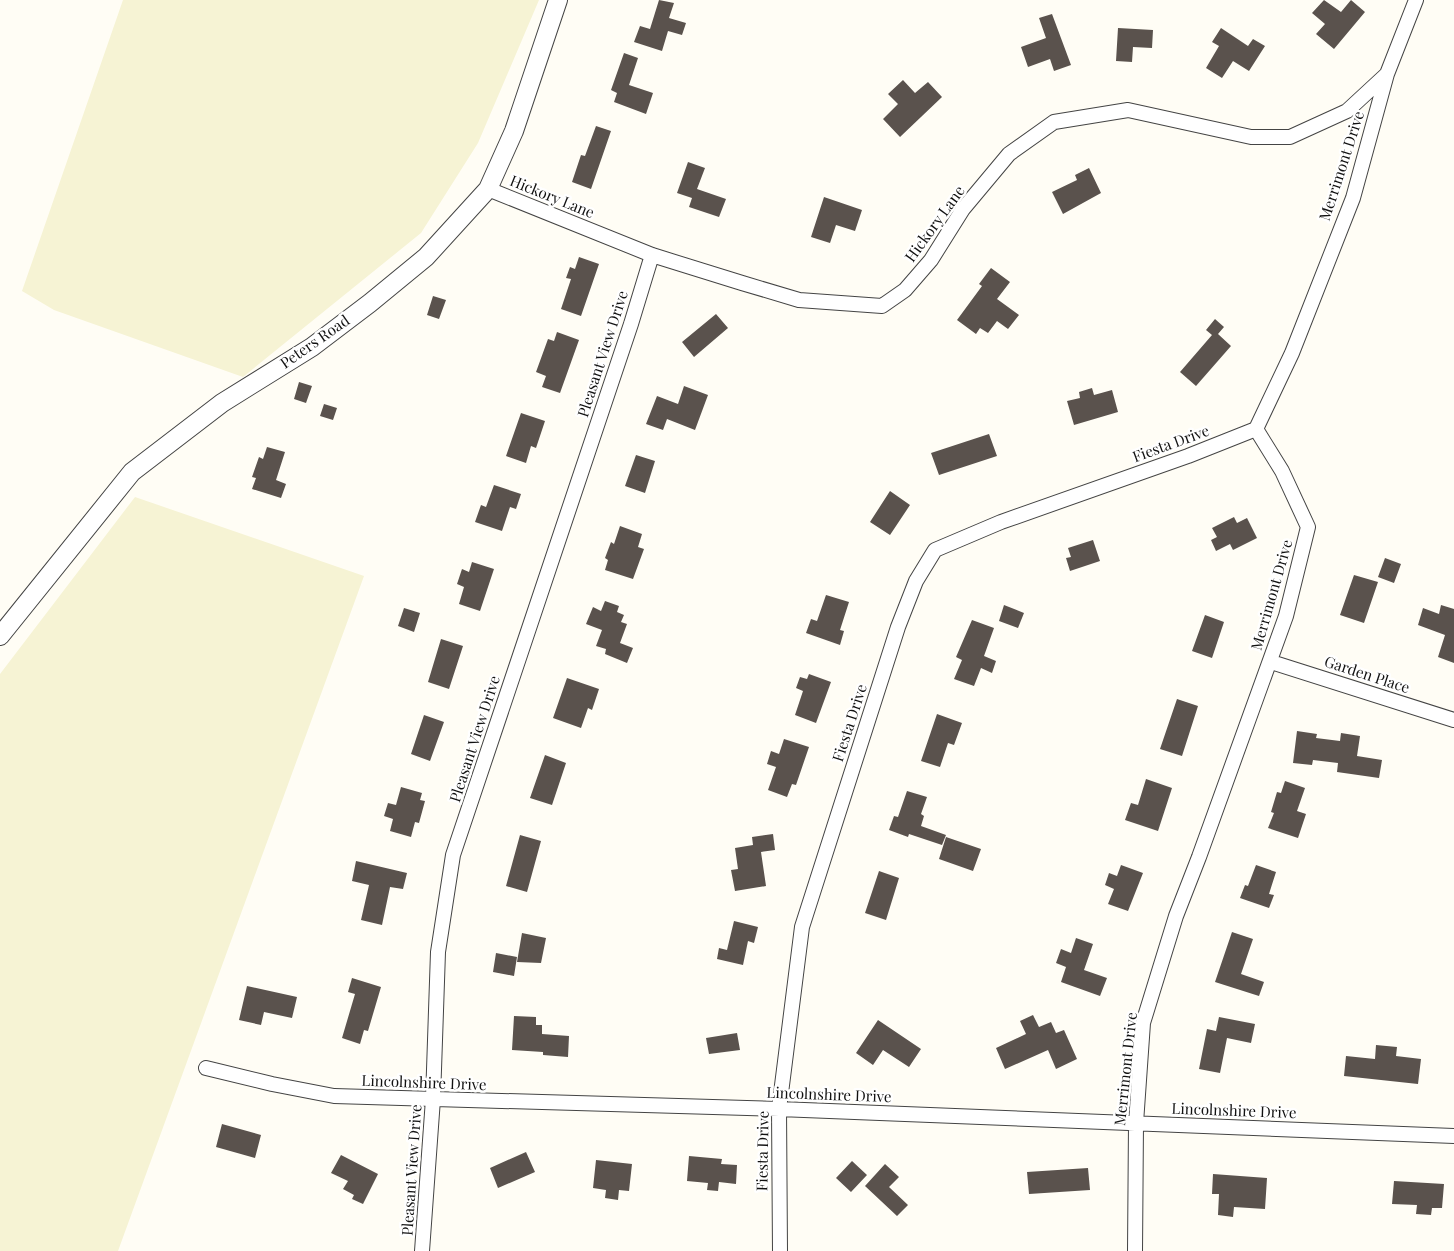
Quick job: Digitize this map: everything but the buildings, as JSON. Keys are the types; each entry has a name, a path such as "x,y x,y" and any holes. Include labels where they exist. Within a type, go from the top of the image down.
{"street":[{"name":"Peters Road","path":"0,636 132,472 222,403 312,347 370,303 426,257 488,189 514,131 558,0"},
{"name":"Merrimont Drive","path":"1135,1251 1136,1123 1143,1023 1176,916 1286,616 1308,527 1282,471 1256,429 1292,353 1352,198 1387,74 1416,0"},
{"name":"Hickory Lane","path":"488,189 652,255 798,300 882,306 905,290 931,260 963,209 1009,154 1054,122 1128,110 1251,137 1290,137 1347,112 1387,74"},
{"name":"Pleasant View Drive","path":"422,1251 433,1099 438,952 453,855 631,324 652,255"},
{"name":"Fiesta Drive","path":"780,1251 779,1109 802,927 898,627 916,581 935,550 1001,522 1188,456 1256,429"},
{"name":"Garden Place","path":"1270,662 1454,720"},
{"name":"Lincolnshire Drive","path":"206,1068 272,1084 334,1096 779,1109 1454,1136"}],"shaded area":[{"path":"123,0 539,0 478,143 421,233 243,377 54,310 22,291"},
{"path":"135,497 364,576 118,1251 0,1251 0,674"}]}
